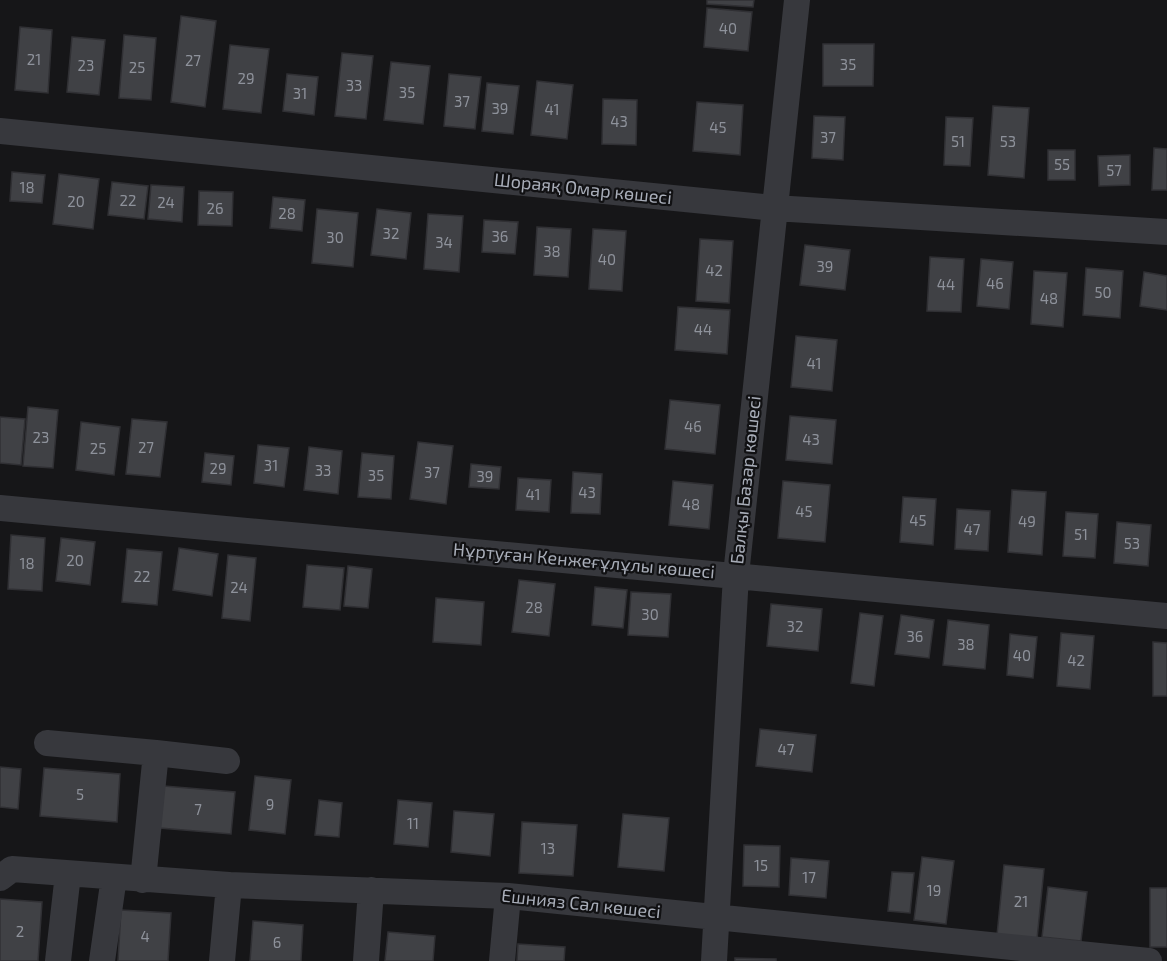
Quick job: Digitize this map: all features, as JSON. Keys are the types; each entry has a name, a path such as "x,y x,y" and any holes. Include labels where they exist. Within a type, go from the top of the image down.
{"street":[{"name":"Балқы Базар көшесі","path":"714,961 736,575 797,0"},
{"name":"Шораяқ Омар көшесі","path":"0,131 774,208 1167,232"},
{"name":"Нұртуған Кенжеғұлұлы көшесі","path":"0,508 1167,616"},
{"path":"47,743 227,760"},
{"path":"143,880 156,753"},
{"name":"Ешнияз Сал көшесі","path":"6,874 68,873 229,885 508,896 1149,961"},
{"path":"58,961 68,873"},
{"path":"102,961 114,877"},
{"path":"222,961 229,885"},
{"path":"366,961 371,890"},
{"path":"502,961 508,896"}],"building":[{"path":"707,0 754,0 753,7 707,4"},
{"path":"707,8 752,12 748,51 704,47"},
{"path":"181,16 216,21 205,107 171,102"},
{"path":"20,27 52,30 48,93 15,90"},
{"path":"124,35 156,38 151,100 119,98"},
{"path":"72,37 105,40 99,95 67,92"},
{"path":"823,44 874,44 873,86 823,86"},
{"path":"230,45 269,49 261,113 223,109"},
{"path":"342,53 373,56 366,119 335,116"},
{"path":"391,62 430,66 423,124 384,120"},
{"path":"287,74 318,77 314,115 283,111"},
{"path":"449,74 481,77 475,129 444,126"},
{"path":"537,81 573,85 567,139 531,135"},
{"path":"487,83 519,86 513,134 482,131"},
{"path":"603,99 637,100 636,145 602,144"},
{"path":"697,102 743,105 740,155 693,151"},
{"path":"993,106 1029,108 1024,178 988,175"},
{"path":"814,116 845,117 843,160 812,158"},
{"path":"946,117 973,118 970,166 944,165"},
{"path":"1154,148 1167,149 1167,190 1152,190"},
{"path":"1048,150 1075,150 1075,180 1048,180"},
{"path":"1130,155 1130,185 1099,186 1098,156"},
{"path":"12,172 45,175 42,203 10,201"},
{"path":"59,174 99,179 93,229 53,224"},
{"path":"112,182 148,186 144,219 108,215"},
{"path":"151,185 184,187 182,222 148,219"},
{"path":"199,191 233,192 232,226 198,225"},
{"path":"273,197 305,200 302,231 270,228"},
{"path":"317,209 358,213 353,267 312,263"},
{"path":"377,209 411,213 406,259 371,255"},
{"path":"428,214 463,216 459,272 424,269"},
{"path":"484,220 518,222 515,254 482,252"},
{"path":"537,227 571,229 568,277 534,275"},
{"path":"593,229 626,231 622,291 589,289"},
{"path":"700,239 733,241 729,303 696,301"},
{"path":"805,245 850,250 845,290 800,285"},
{"path":"930,257 964,259 961,312 927,311"},
{"path":"981,259 1013,262 1009,309 977,306"},
{"path":"1086,268 1123,271 1120,318 1083,315"},
{"path":"1034,271 1067,273 1063,327 1031,324"},
{"path":"1144,272 1167,276 1167,310 1140,306"},
{"path":"678,307 730,310 727,354 675,350"},
{"path":"796,336 837,340 832,391 791,387"},
{"path":"670,400 720,405 715,454 665,449"},
{"path":"28,407 58,410 53,468 23,466"},
{"path":"790,416 836,420 832,464 786,460"},
{"path":"0,417 25,419 21,465 0,463"},
{"path":"132,419 167,422 160,477 126,474"},
{"path":"81,422 120,427 114,475 76,470"},
{"path":"418,442 453,446 446,504 410,499"},
{"path":"258,445 289,448 284,487 254,483"},
{"path":"309,447 342,451 338,494 304,490"},
{"path":"205,453 234,456 231,485 202,482"},
{"path":"362,453 394,456 391,499 358,497"},
{"path":"471,464 501,467 499,489 469,487"},
{"path":"573,472 602,474 600,514 571,513"},
{"path":"518,478 551,480 549,512 516,510"},
{"path":"673,481 713,485 709,529 669,525"},
{"path":"783,481 830,485 825,542 778,538"},
{"path":"1012,490 1046,492 1042,555 1008,552"},
{"path":"903,497 936,499 933,545 900,542"},
{"path":"957,509 990,511 988,551 955,549"},
{"path":"1066,512 1098,514 1095,558 1063,556"},
{"path":"1117,522 1151,525 1148,566 1114,563"},
{"path":"11,535 45,538 42,591 8,589"},
{"path":"61,538 95,542 90,585 56,581"},
{"path":"179,548 218,554 212,596 173,590"},
{"path":"127,549 162,552 157,605 122,602"},
{"path":"228,555 256,558 250,621 222,618"},
{"path":"307,565 344,568 340,610 303,607"},
{"path":"348,566 372,569 368,608 344,606"},
{"path":"519,580 555,584 549,636 512,632"},
{"path":"595,587 627,590 623,628 592,625"},
{"path":"631,592 671,594 668,637 628,635"},
{"path":"436,598 484,602 481,645 433,642"},
{"path":"771,604 822,609 818,651 767,646"},
{"path":"860,613 883,616 874,686 851,683"},
{"path":"901,615 934,620 929,658 895,654"},
{"path":"948,620 989,625 985,669 943,665"},
{"path":"1061,633 1094,636 1090,689 1057,686"},
{"path":"1010,634 1037,637 1033,678 1007,675"},
{"path":"1153,642 1167,643 1167,696 1153,696"},
{"path":"760,729 816,735 812,772 756,766"},
{"path":"0,767 21,769 18,809 0,807"},
{"path":"44,768 120,774 117,822 40,816"},
{"path":"255,776 291,780 285,834 249,830"},
{"path":"164,786 235,792 231,834 160,828"},
{"path":"319,800 342,803 339,837 315,835"},
{"path":"398,800 432,803 428,847 394,844"},
{"path":"454,811 494,814 490,856 451,852"},
{"path":"623,814 669,818 664,871 618,867"},
{"path":"522,822 577,825 573,876 519,873"},
{"path":"744,845 780,846 779,887 743,886"},
{"path":"922,857 954,861 946,924 914,920"},
{"path":"791,858 829,861 826,898 789,895"},
{"path":"1004,865 1044,869 1037,939 997,935"},
{"path":"892,872 914,873 910,913 888,911"},
{"path":"1048,887 1087,892 1081,941 1042,937"},
{"path":"1150,888 1167,888 1167,947 1150,947"},
{"path":"0,899 42,902 38,961 0,961"},
{"path":"121,910 171,913 168,961 118,961"},
{"path":"253,921 303,925 301,961 250,961"},
{"path":"388,932 435,936 433,961 385,961"},
{"path":"518,944 565,947 564,961 517,961"},
{"path":"735,958 776,959 776,961 735,961"}]}
